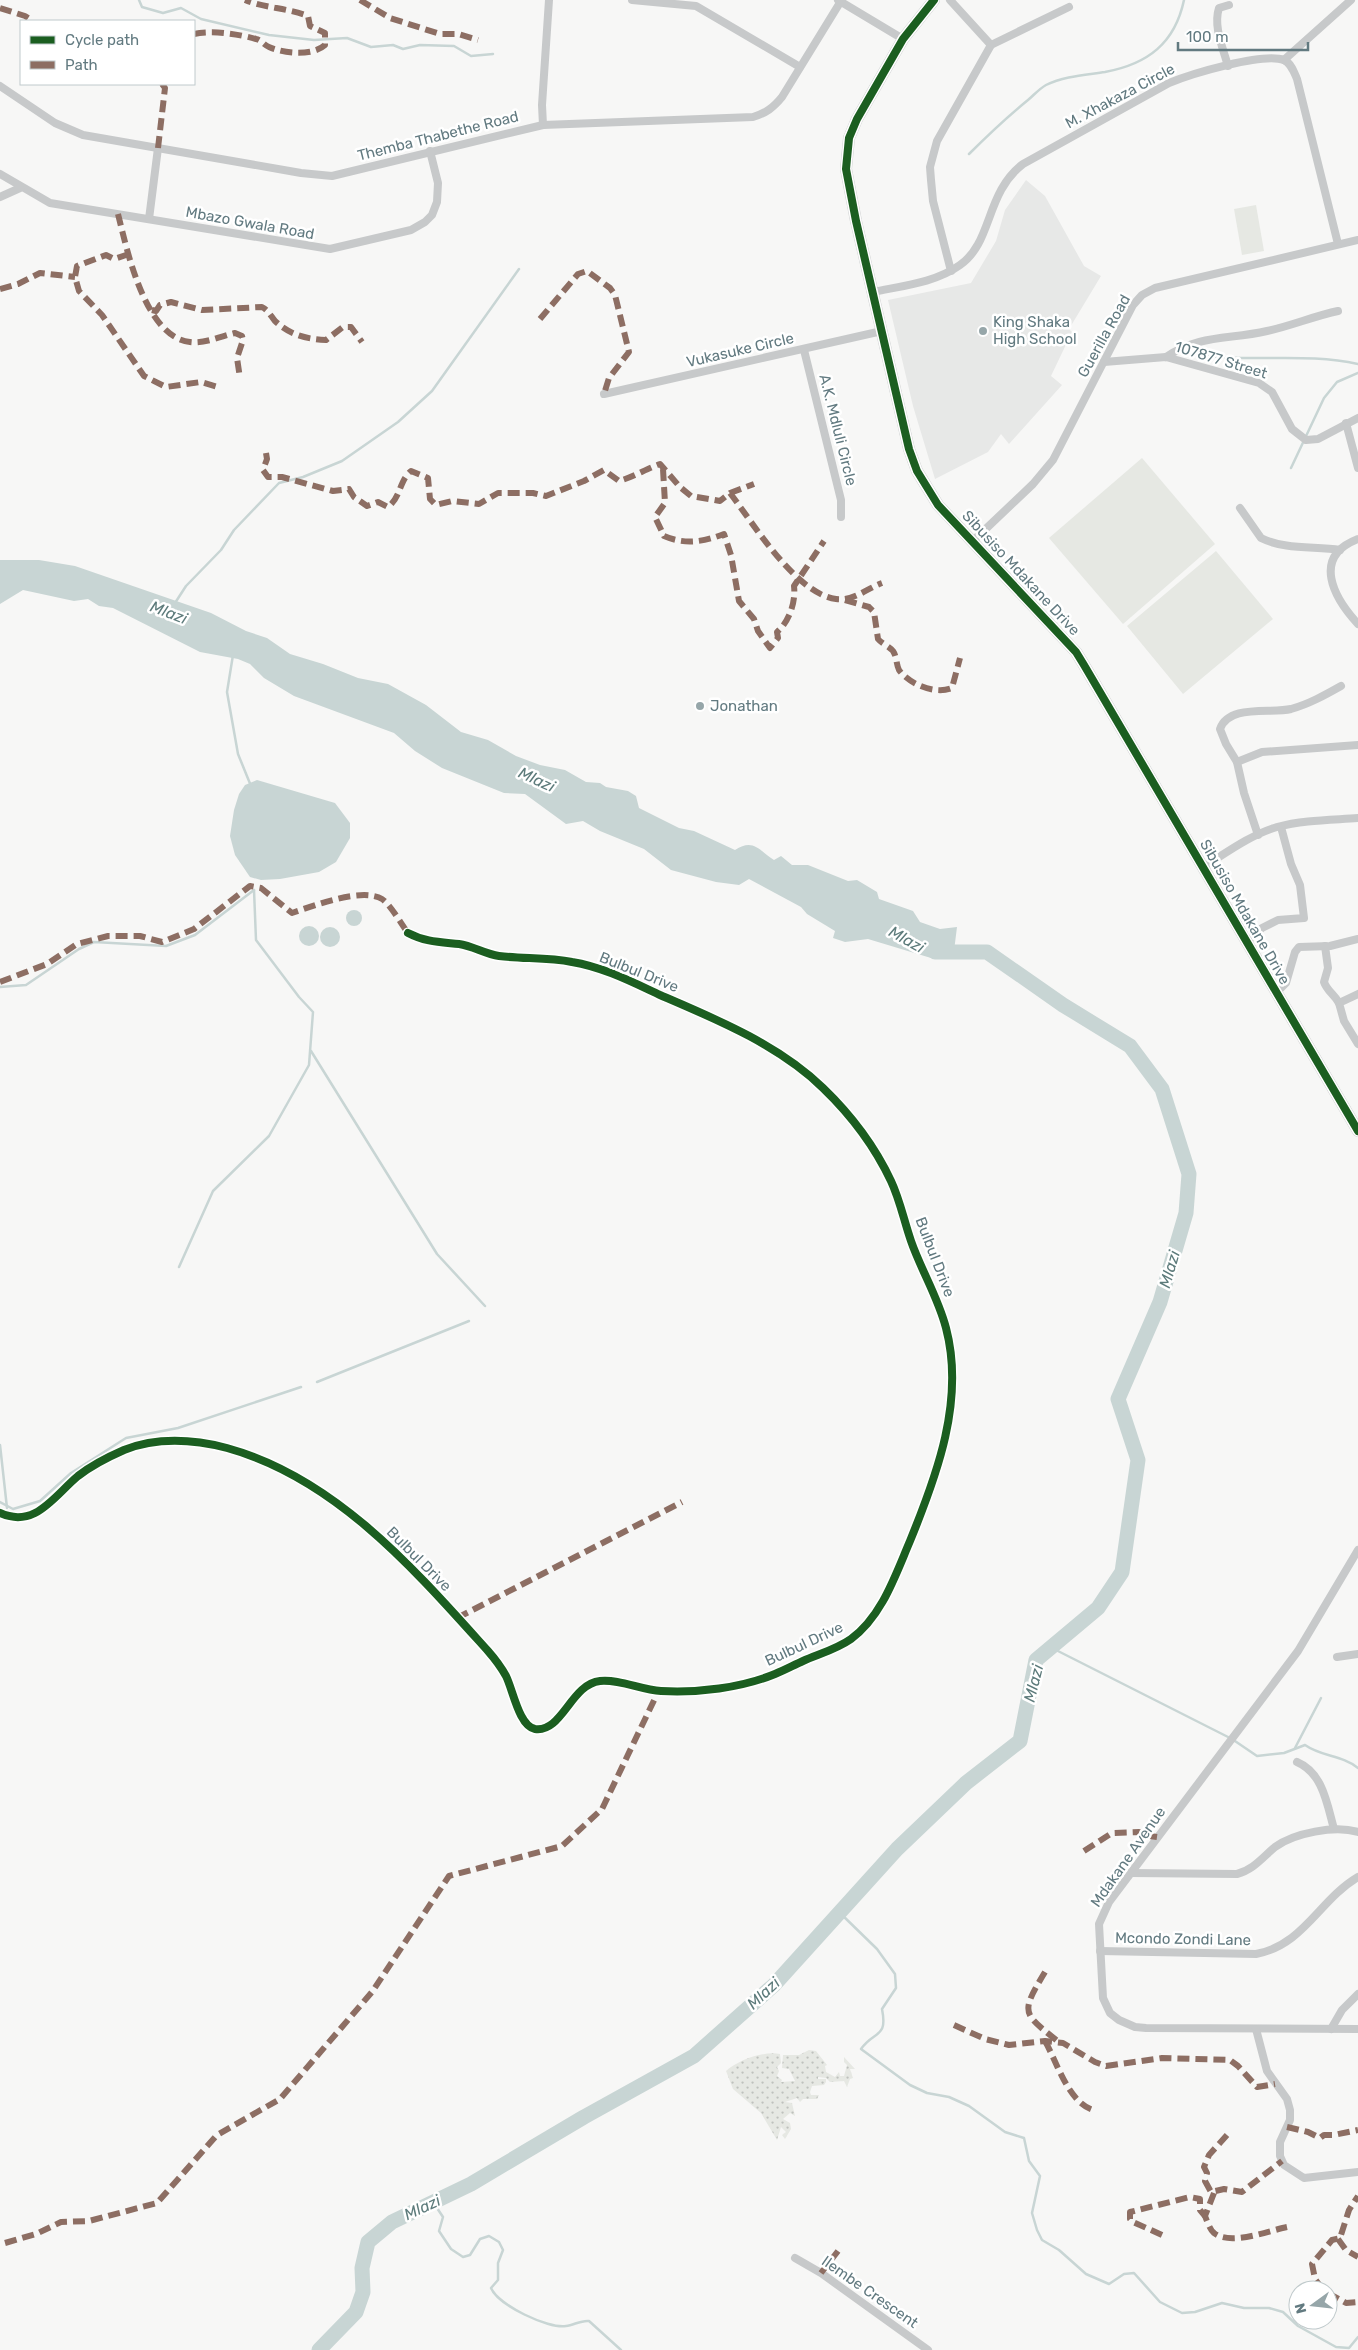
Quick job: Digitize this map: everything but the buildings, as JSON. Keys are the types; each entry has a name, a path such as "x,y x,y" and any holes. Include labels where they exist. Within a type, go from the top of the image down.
{"street":[{"path":"543,125 542,105 549,0"},
{"path":"632,0 696,6 800,67"},
{"name":"Sibusiso Mdakane Drive","path":"934,0 903,39 857,119 849,138 848,153 849,187 916,471 938,505 1076,652 1358,1131"},
{"path":"950,0 991,46"},
{"path":"1338,244 1297,79 1294,70 1284,60 1351,0"},
{"path":"839,1 903,39"},
{"name":"Themba Thabethe Road","path":"0,86 67,130 92,137 322,176 341,174 543,125 763,114 774,106 800,67 839,1"},
{"path":"1228,66 1219,32 1218,14 1219,8 1229,5"},
{"path":"951,271 934,201 930,167 937,141 991,46 1070,8"},
{"name":"M. Xhakaza Circle","path":"873,292 930,279 951,271 962,264 976,247 998,192 1023,164 1169,82 1191,74 1263,59 1284,60"},
{"path":"149,219 158,148"},
{"name":"Mbazo Gwala Road","path":"0,174 20,188 50,203 317,249 343,247 411,230 432,215 437,202 438,183 430,151"},
{"path":"0,197 20,188"},
{"name":"Guerilla Road","path":"973,541 1046,470 1064,441 1136,300 1147,291 1358,240"},
{"path":"1166,357 1179,348 1200,340 1261,332 1338,311"},
{"name":"Vukasuke Circle","path":"604,394 882,331"},
{"name":"A.K. Mdluli Circle","path":"804,350 841,500 841,517"},
{"name":"107877 Street","path":"1104,362 1166,357 1266,387 1272,392 1292,429 1301,438 1312,440 1358,418"},
{"path":"1346,423 1358,468"},
{"path":"1240,508 1259,535 1265,540 1284,545 1340,550"},
{"path":"1358,539 1340,550 1332,567 1332,585 1342,606 1358,624"},
{"path":"1258,835 1246,800 1237,762 1226,744 1220,729 1230,716 1291,709 1316,700 1341,686"},
{"path":"1237,762 1262,752 1358,745"},
{"path":"1202,868 1258,835 1281,827 1358,818"},
{"path":"1246,942 1262,928 1278,920 1304,918 1302,892 1291,864 1281,827"},
{"name":"Bulbul Drive","path":"0,1513 15,1519 31,1516 91,1467 118,1453 149,1442 204,1443 259,1459 295,1476 340,1505 414,1571 497,1661 509,1682 522,1718 528,1726 536,1729 543,1728 554,1722 580,1690 597,1682 613,1682 658,1692 744,1684 772,1676 848,1641 880,1606 912,1537 941,1458 946,1432 952,1369 950,1347 942,1314 914,1247 890,1181 874,1151 841,1107 809,1076 788,1060 705,1014 616,975 580,963 498,956 462,944 421,940 408,933"},
{"path":"1276,993 1286,983 1299,947 1325,946 1358,939"},
{"path":"1325,946 1328,968 1324,982 1328,992 1335,996 1339,1003 1344,1021 1358,1044"},
{"path":"1339,1003 1358,994"},
{"name":"Mdakane Avenue","path":"1358,1550 1298,1651 1131,1873 1101,1917 1100,1952 1103,1998 1110,2013 1119,2020 1135,2027 1358,2029"},
{"path":"1337,1657 1358,1654"},
{"path":"1297,1762 1307,1766 1317,1778 1334,1829"},
{"path":"1131,1873 1236,1874 1250,1869 1283,1842 1334,1829 1358,1832"},
{"name":"Mcondo Zondi Lane","path":"1100,1952 1256,1954 1267,1952 1286,1944 1296,1936 1335,1894 1358,1877"},
{"path":"1331,2029 1342,2010 1358,1994"},
{"path":"1256,2029 1267,2071 1287,2099 1290,2110 1290,2120 1280,2142 1280,2156 1284,2165 1304,2178 1358,2172"},
{"name":"Ilembe Crescent","path":"795,2258 821,2273 928,2350"}],"shaded area":[{"name":"King Shaka High School","path":"1026,180 1045,196 1084,266 1101,276 1069,329 1072,332 1051,376 1062,385 1009,444 1001,434 988,452 935,479 913,406 888,300 971,283 996,241 1005,210"},
{"path":"1256,205 1264,251 1242,255 1234,209"},
{"path":"1142,458 1215,544 1123,624 1049,538"},
{"path":"1216,551 1273,619 1183,694 1127,626"},
{"path":"809,2050 816,2051 827,2065 825,2066 826,2072 835,2077 839,2072 840,2076 844,2076 847,2065 844,2062 844,2057 855,2069 850,2069 853,2078 850,2079 847,2087 844,2081 830,2082 826,2078 818,2077 818,2079 826,2079 826,2082 824,2085 812,2086 811,2095 819,2095 817,2099 803,2099 800,2102 797,2098 785,2102 792,2103 795,2116 790,2113 783,2119 790,2123 791,2129 785,2139 782,2135 786,2132 781,2127 777,2140 761,2113 733,2089 726,2071 752,2057 774,2053 780,2054 781,2063 777,2067 779,2071 777,2076 782,2080 781,2082 795,2081 789,2069 782,2068 783,2055 799,2055"}],"water":[{"path":"0,560 39,560 75,566 211,613 246,631 267,638 290,654 323,664 358,678 388,684 426,705 461,732 488,740 516,756 540,765 565,770 586,782 600,783 606,787 628,791 636,796 639,808 679,828 694,831 735,850 751,845 760,849 774,860 781,856 792,865 808,865 848,881 857,880 877,892 879,899 913,911 920,922 940,929 957,927 953,959 931,958 868,939 845,942 833,938 835,931 807,914 801,907 749,879 739,885 716,882 671,870 644,849 600,831 583,821 566,824 525,794 504,793 442,768 415,751 394,733 294,696 264,678 250,664 238,659 200,652 113,608 99,606 88,599 74,601 23,590 0,604"},
{"path":"257,780 335,803 350,823 350,838 336,862 319,872 280,879 261,880 250,877 235,855 230,836 234,810 239,794 245,785"},
{"path":"351,910 357,910 362,915 360,924 351,926 346,921 346,915"},
{"path":"309,926 316,929 319,936 316,943 309,946 302,943 299,936 302,929"},
{"path":"330,927 337,930 340,937 337,944 330,947 323,944 320,937 323,930"}],"waterway":[{"path":"139,0 142,7 163,13 181,8 201,19 269,35 314,40 347,38 371,47 393,45 403,49 420,45 454,46 471,56 493,54"},
{"path":"969,154 1046,85 1067,78 1120,68 1147,57 1166,40 1174,28 1184,0"},
{"path":"175,603 186,586 221,550 234,530 279,483 303,477 342,461 398,422 432,391 519,269"},
{"path":"1185,352 1228,358 1315,358 1358,364"},
{"path":"1291,468 1324,398 1337,382 1358,373"},
{"path":"233,655 227,692 238,754 251,786"},
{"path":"0,987 26,985 79,949 94,942 166,946 195,935 254,890"},
{"path":"179,1267 213,1191 269,1136 309,1065 313,1012 299,997 256,940 254,890"},
{"name":"Mlazi","path":"319,2350 356,2312 363,2292 362,2268 368,2242 392,2222 471,2184 584,2117 694,2056 774,1985 897,1849 966,1783 1020,1741 1036,1660 1098,1608 1122,1572 1138,1460 1118,1399 1160,1302 1186,1213 1189,1174 1162,1089 1130,1046 1063,1005 987,952 935,952"},
{"path":"311,1051 437,1254 485,1306"},
{"path":"317,1382 469,1321"},
{"path":"0,1502 13,1509 40,1501 71,1473 126,1438 178,1428 301,1387"},
{"path":"0,1445 7,1508"},
{"path":"1052,1648 1232,1739 1257,1756 1284,1753 1305,1745 1358,1768"},
{"path":"1295,1748 1321,1698"},
{"path":"839,1912 877,1949 895,1974 896,1988 882,2009 883,2025 881,2030 861,2049 910,2085 927,2093 949,2097 969,2106 1005,2132 1024,2138 1029,2161 1040,2176 1032,2213 1042,2240 1059,2250 1086,2274 1109,2284 1124,2274 1134,2273 1160,2302 1182,2313 1195,2312 1222,2303 1244,2308 1269,2308 1283,2312 1298,2326 1336,2347 1349,2348 1358,2337"},
{"path":"433,2202 443,2217 439,2231 451,2249 463,2257 470,2255 480,2239 489,2236 499,2242 503,2250 498,2263 498,2280 491,2288 495,2295 503,2302 536,2320 548,2324 566,2326 589,2321 621,2350"}],"marked path":[{"path":"195,34 225,33 258,40 276,49 298,53 320,49 325,45 325,33 310,26 308,16 245,0"},
{"path":"360,0 390,18 440,34 458,34 478,40"},
{"path":"0,8 31,20"},
{"path":"158,148 165,88 163,85"},
{"path":"118,214 140,290 161,325 174,337 190,342 207,341 235,333 242,336 243,340 237,358 240,378"},
{"path":"129,254 114,259 106,255 77,266 75,277 79,291 102,315 144,376 166,387 201,382 218,387"},
{"path":"540,319 578,274 587,271 610,288 615,295 629,352 609,378 604,394"},
{"path":"0,289 18,284 40,273 75,277"},
{"path":"152,310 156,311 160,305 171,302 202,310 262,307 286,330 299,335 312,339 326,340 343,327 351,327 362,342"},
{"path":"266,453 267,459 263,470 268,477 282,477 333,491 349,489 354,497 367,506 378,502 388,507 395,499 404,479 411,471 428,478 430,499 436,505 452,501 479,504 498,493 533,493 546,496 584,481 604,470 619,481 660,464 680,487 691,496 720,501 730,493 754,484"},
{"path":"663,469 665,503 655,517 664,536 679,541 694,541 724,534 731,555 739,601 754,619 758,631 770,648 778,638 777,632 785,623 791,611 794,599 794,586 824,541"},
{"path":"730,493 763,538 791,571 806,585 821,594 836,599 849,598 882,583"},
{"path":"845,600 869,607 874,612 878,639 893,651 899,670 903,675 916,684 938,690 952,688 960,658"},
{"path":"0,982 47,964 77,944 108,936 140,936 162,942 194,929 250,886 261,888 292,913 324,902 350,896 373,896 385,902 408,933"},
{"path":"457,1618 682,1502"},
{"path":"5,2243 36,2234 61,2222 89,2221 157,2203 217,2135 280,2099 372,1992 449,1876 562,1846 602,1809 658,1692"},
{"path":"1084,1851 1112,1833 1139,1832 1143,1835 1157,1837"},
{"path":"1045,1972 1031,1997 1029,2012 1032,2019 1060,2043"},
{"path":"954,2025 985,2039 1009,2045 1045,2041 1063,2043 1095,2062 1106,2066 1162,2058 1230,2060 1257,2087 1275,2084"},
{"path":"1045,2041 1070,2090 1084,2106 1093,2110"},
{"path":"1287,2127 1308,2132 1320,2138 1324,2135 1358,2130"},
{"path":"1227,2135 1209,2155 1204,2167 1207,2173 1205,2181 1211,2192 1224,2189 1242,2192 1282,2161"},
{"path":"1214,2193 1205,2216 1213,2232 1221,2237 1239,2238 1287,2227"},
{"path":"1316,2280 1312,2264 1332,2240 1340,2238 1349,2210 1358,2196"},
{"path":"1162,2235 1133,2222 1130,2219 1130,2212 1190,2197 1200,2199 1200,2210 1205,2216"},
{"path":"1338,2239 1346,2250 1358,2257"},
{"path":"821,2273 838,2251"},
{"path":"1338,2299 1346,2303 1358,2302"}],"cycle path":[{"path":"934,0 903,39 857,119 849,138 846,169 856,221 909,449 917,471 938,505 1076,652 1358,1131"},
{"path":"0,1513 12,1517 24,1517 34,1514 52,1501 78,1476 94,1465 124,1450 149,1443 162,1441 201,1443 227,1448 267,1462 304,1481 338,1504 371,1530 402,1559 488,1651 506,1676 521,1715 529,1726 535,1729 544,1728 552,1724 581,1690 590,1684 608,1681 653,1690 675,1691 719,1689 748,1683 775,1674 840,1646 862,1630 871,1619 893,1581 930,1490 945,1437 950,1410 952,1382 951,1355 943,1317 915,1252 894,1188 870,1143 843,1109 806,1073 767,1046 725,1024 595,967 563,960 499,956 464,945 427,940 408,933"}],"place":[{"name":"King Shaka High School","path":"983,331"},
{"name":"Jonathan","path":"700,706"}]}
